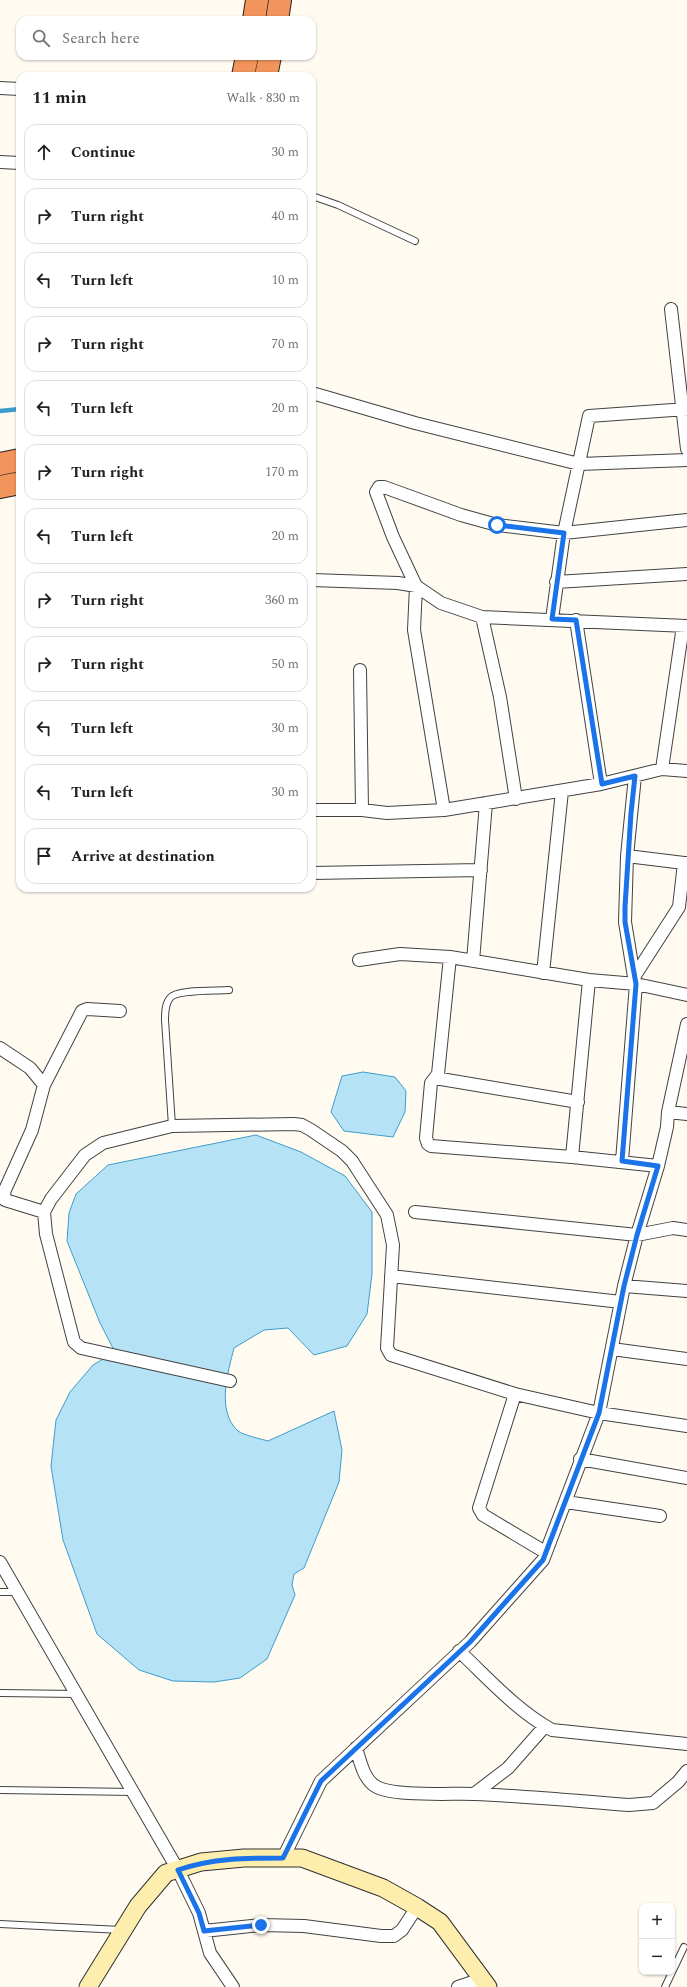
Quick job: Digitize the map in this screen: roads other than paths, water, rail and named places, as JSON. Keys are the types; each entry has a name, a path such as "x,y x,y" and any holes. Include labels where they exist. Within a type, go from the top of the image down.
{"highway":[{"path":"255,16 257,0"},
{"path":"278,16 280,0"},
{"path":"244,72 246,60"},
{"path":"267,72 269,60"},
{"path":"0,464 16,461"},
{"path":"0,487 16,484"}],"main road":[{"path":"88,1987 138,1906 166,1873 201,1862 244,1858 302,1858 383,1888 440,1922 485,1983"}],"street":[{"path":"0,88 16,89"},
{"path":"0,162 16,162"},
{"path":"671,309 682,357 687,449"},
{"path":"316,394 415,423 579,464 687,460"},
{"path":"552,619 564,533 589,416 685,409"},
{"path":"444,810 414,630 416,586 376,495 376,489 381,486 461,515 497,525 564,533 687,520"},
{"path":"556,582 687,574"},
{"path":"316,580 398,583 416,586 441,603 482,617 685,626 662,769"},
{"path":"482,617 500,697 516,799"},
{"path":"576,620 602,784"},
{"path":"360,670 362,810"},
{"path":"316,810 362,810 387,814 444,810 602,784 662,769 687,771"},
{"path":"622,1161 635,981 625,922 628,856 635,776"},
{"path":"543,972 562,791"},
{"path":"473,961 486,803"},
{"path":"628,856 685,863 679,907 635,981"},
{"path":"316,873 481,870"},
{"path":"359,960 400,954 450,957 589,980 635,981 687,995"},
{"path":"450,957 438,1074 431,1083 426,1138 428,1144 431,1146 622,1161 658,1166"},
{"path":"572,1157 589,980"},
{"path":"44,1212 5,1200 3,1196 32,1130 44,1085 83,1009 120,1011"},
{"path":"283,1858 321,1781 459,1651 543,1560 599,1413 624,1286 637,1235 658,1166 687,1024"},
{"path":"0,1048 22,1061 35,1073 44,1085"},
{"path":"435,1078 578,1102"},
{"path":"668,1112 687,1114"},
{"path":"230,1381 81,1348 74,1342 46,1234 44,1212 51,1199 85,1155 103,1143 172,1126 302,1125 342,1151 352,1161 387,1215 393,1246 387,1348 391,1355 516,1394 599,1413 687,1426"},
{"path":"415,1212 637,1235 673,1228 687,1230"},
{"path":"391,1276 621,1302"},
{"path":"624,1286 687,1291"},
{"path":"612,1349 687,1359"},
{"path":"516,1394 479,1508 483,1515 546,1552"},
{"path":"580,1460 687,1478"},
{"path":"566,1502 660,1516"},
{"path":"0,1562 178,1870 199,1913 210,1953 233,1987"},
{"path":"459,1651 533,1720 552,1730 687,1744"},
{"path":"474,1794 508,1768 546,1726"},
{"path":"356,1748 364,1771 370,1781 376,1786 386,1789 410,1792 474,1794 629,1806 653,1804 678,1782 687,1771"},
{"path":"204,1931 261,1925 304,1926 381,1936 394,1936 402,1930 417,1907"},
{"path":"458,1987 485,1983"}],"lane":[{"path":"316,197 338,205 415,241"},
{"path":"172,1126 165,1020 167,1003 170,997 178,993 229,990"},
{"path":"0,1592 18,1592"},
{"path":"0,1692 77,1694"},
{"path":"0,1790 133,1792"},
{"path":"0,1924 122,1930"},
{"path":"665,1987 684,1947"}],"water":[{"path":"363,1072 395,1077 406,1091 405,1112 393,1137 344,1131 331,1112 342,1076"},
{"path":"256,1135 301,1152 345,1176 372,1212 372,1274 367,1314 347,1346 314,1355 288,1328 264,1330 234,1348 227,1380 225,1402 231,1423 240,1432 268,1441 334,1411 342,1450 339,1482 304,1568 294,1574 292,1585 295,1595 267,1659 240,1678 214,1682 173,1681 139,1670 97,1634 63,1540 51,1466 56,1420 70,1392 93,1365 115,1352 100,1323 67,1241 69,1213 76,1194 108,1165"}],"waterway":[{"path":"0,411 16,409"}]}
